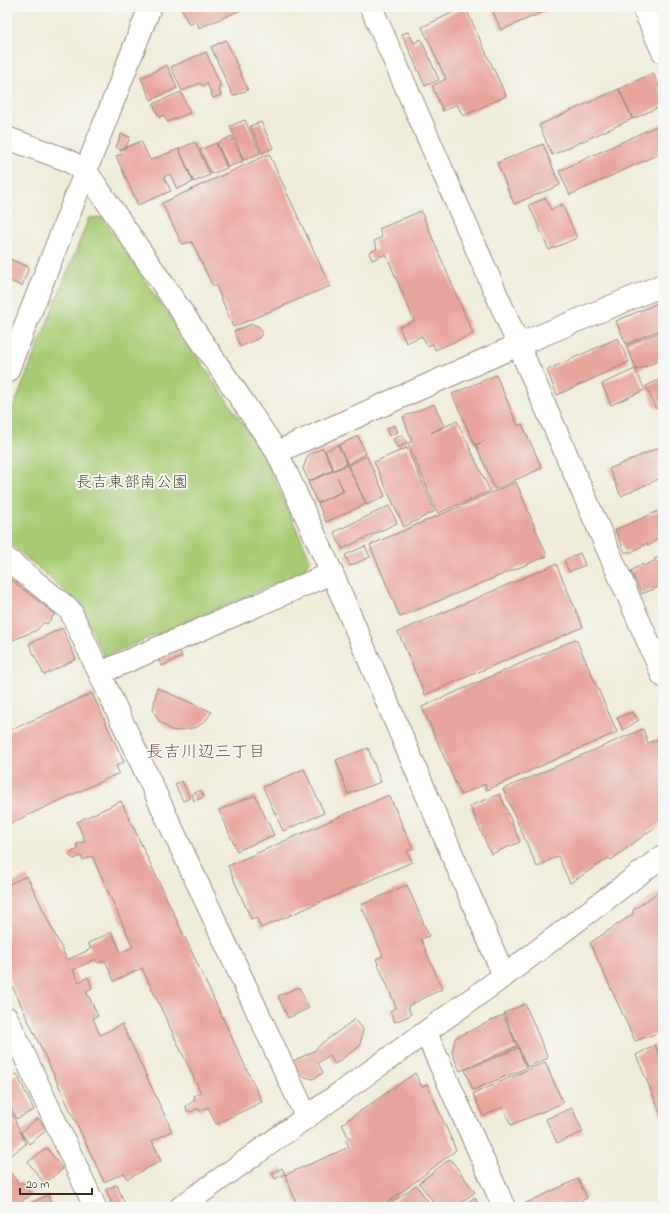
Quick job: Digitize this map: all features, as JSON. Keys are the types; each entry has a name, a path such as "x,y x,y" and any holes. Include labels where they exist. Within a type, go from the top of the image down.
{"street":[{"path":"7,372 150,7"},
{"path":"371,7 663,676"},
{"path":"643,7 663,52"},
{"path":"7,138 67,160 86,172 277,452 332,574 504,976"},
{"path":"277,452 518,345 663,285"},
{"path":"7,559 70,610 307,1118"},
{"path":"100,673 332,574"},
{"path":"182,1207 426,1033 663,856"},
{"path":"7,1018 12,1044 95,1207"},
{"path":"426,1033 504,1207"}],"green space":[{"name":"長吉東部南公園","path":"102,217 262,452 310,559 303,572 104,657 79,603 7,541 7,423 89,218"}],"building":[{"path":"181,7 248,7 199,28 197,21 189,25"},
{"path":"465,7 506,96 463,116 457,104 443,111 432,86 446,79 422,27"},
{"path":"491,7 555,7 501,30"},
{"path":"408,32 414,43 421,39 439,80 425,86 402,34"},
{"path":"226,40 248,90 233,96 211,47"},
{"path":"206,52 221,86 218,87 221,95 213,98 207,83 202,86 200,83 182,91 171,67"},
{"path":"167,65 177,88 151,100 141,78"},
{"path":"653,73 663,96 663,105 633,119 619,89"},
{"path":"619,89 632,119 552,155 539,125"},
{"path":"181,92 190,113 167,122 164,115 159,117 153,104"},
{"path":"245,120 260,153 244,160 230,126"},
{"path":"261,122 273,148 262,153 250,126"},
{"path":"663,123 663,152 570,195 559,171"},
{"path":"121,134 130,137 126,147 120,150 116,147"},
{"path":"232,136 243,161 228,167 217,143"},
{"path":"141,141 150,160 179,149 193,182 177,189 170,174 164,177 171,191 138,205 116,156 122,154 120,150"},
{"path":"195,142 210,175 194,182 179,149"},
{"path":"216,143 227,168 211,174 200,150"},
{"path":"543,144 560,185 514,204 497,163"},
{"path":"269,154 330,286 233,327 216,285 212,285 192,242 182,244 162,203"},
{"path":"546,198 551,210 562,204 577,238 549,250 529,205"},
{"path":"421,211 473,334 435,350 433,344 427,346 422,336 406,343 399,327 414,321 386,254 372,260 369,252 377,249 374,241 382,237 379,229"},
{"path":"7,258 29,267 22,286 7,280"},
{"path":"663,301 663,328 626,344 616,321"},
{"path":"252,324 258,326 262,331 261,335 259,338 240,347 234,331"},
{"path":"663,330 663,359 637,370 626,346"},
{"path":"618,338 629,362 557,395 547,370"},
{"path":"635,369 645,390 611,405 602,384"},
{"path":"496,375 518,426 522,424 542,468 495,489 476,445 484,441 475,445 452,394"},
{"path":"663,378 663,405 656,409 646,386"},
{"path":"434,404 444,426 431,433 457,421 490,491 438,513 408,443 412,441 403,417"},
{"path":"395,425 398,432 389,436 386,429"},
{"path":"402,435 407,443 398,448 393,439"},
{"path":"358,436 366,454 348,464 339,445"},
{"path":"338,445 347,464 334,470 325,451"},
{"path":"663,446 663,477 621,496 609,469"},
{"path":"323,448 333,470 309,481 303,469 308,455"},
{"path":"407,448 435,511 404,527 374,462"},
{"path":"367,456 385,496 367,505 348,465"},
{"path":"347,465 366,504 326,522 318,503 344,491 337,477 343,491 317,503 308,482"},
{"path":"516,482 547,556 400,617 370,545"},
{"path":"389,506 397,523 342,549 334,532"},
{"path":"663,509 663,538 661,539 660,537 648,546 647,543 630,553 629,551 625,553 615,530"},
{"path":"365,546 370,557 350,566 345,555"},
{"path":"580,553 585,565 569,572 564,560"},
{"path":"661,556 663,558 663,585 642,594 631,571 642,564 643,566 655,561 654,559"},
{"path":"556,564 583,627 425,695 398,632"},
{"path":"7,577 55,614 47,624 44,622 37,630 11,641 7,637"},
{"path":"62,628 76,659 44,675 29,644"},
{"path":"576,639 617,732 487,790 485,784 461,795 422,707"},
{"path":"180,651 182,657 162,666 159,660"},
{"path":"157,688 212,712 206,720 197,727 178,731 171,730 159,721 153,710"},
{"path":"92,693 124,762 116,766 119,773 7,825 7,732"},
{"path":"632,712 639,720 623,730 617,718"},
{"path":"643,729 648,743 660,738 663,745 663,821 611,860 609,858 570,883 558,856 537,867 503,789"},
{"path":"368,748 381,782 348,794 336,760"},
{"path":"304,769 324,813 283,831 263,787"},
{"path":"182,781 190,798 183,801 175,784"},
{"path":"201,790 204,797 194,801 192,794"},
{"path":"500,794 520,842 491,854 470,806"},
{"path":"255,795 274,835 237,851 219,810"},
{"path":"389,795 413,849 407,851 412,862 261,928 256,917 251,919 228,866"},
{"path":"121,801 262,1102 216,1124 208,1107 199,1111 198,1108 191,1112 187,1111 186,1106 195,1100 194,1096 201,1093 142,968 114,981 105,960 98,963 95,959 73,970 79,982 88,977 92,988 86,991 98,1016 93,1018 100,1035 122,1024 172,1131 152,1141 161,1161 127,1179 124,1173 104,1182 7,975 7,885 27,876 67,960 91,949 88,943 112,932 121,953 133,947 92,856 83,860 81,856 74,859 69,854 78,849 76,845 85,841 77,822"},
{"path":"407,885 429,936 421,939 442,989 408,1006 411,1015 395,1022 390,1011 396,1007 376,959 383,956 361,905"},
{"path":"663,889 663,1031 635,1041 590,943 633,914 633,910"},
{"path":"299,987 309,1008 288,1018 278,996"},
{"path":"525,1004 548,1058 527,1067 504,1013"},
{"path":"503,1015 517,1046 460,1071 452,1053 455,1038"},
{"path":"355,1019 363,1029 360,1046 335,1064 329,1055 318,1063 323,1073 313,1079 299,1075 293,1061 314,1051 321,1044"},
{"path":"655,1045 660,1056 663,1054 663,1119 636,1055"},
{"path":"518,1048 526,1068 473,1090 465,1070"},
{"path":"545,1062 563,1103 511,1125 503,1107 483,1116 473,1094"},
{"path":"415,1073 422,1087 427,1084 456,1150 382,1207 298,1207 285,1175 349,1147 346,1140 349,1139 342,1124"},
{"path":"17,1074 34,1110 16,1119 7,1099 7,1078"},
{"path":"7,1104 26,1144 7,1158"},
{"path":"572,1108 583,1132 557,1143 546,1119"},
{"path":"38,1118 47,1130 29,1144 21,1132"},
{"path":"47,1148 63,1169 44,1183 28,1162"},
{"path":"450,1159 475,1192 456,1207 437,1207 419,1183"},
{"path":"282,1168 285,1174 275,1179 272,1173"},
{"path":"10,1172 19,1184 22,1182 32,1194 14,1207 7,1207 7,1174"},
{"path":"578,1179 587,1198 568,1207 561,1207 559,1202 549,1207 525,1207 524,1204"},
{"path":"117,1185 126,1207 113,1207 106,1189"},
{"path":"416,1185 432,1207 386,1207"},
{"path":"48,1195 53,1207 22,1207"},
{"path":"475,1197 479,1207 461,1207"}],"district":[{"name":"長吉川辺三丁目","path":"206,752"}]}
